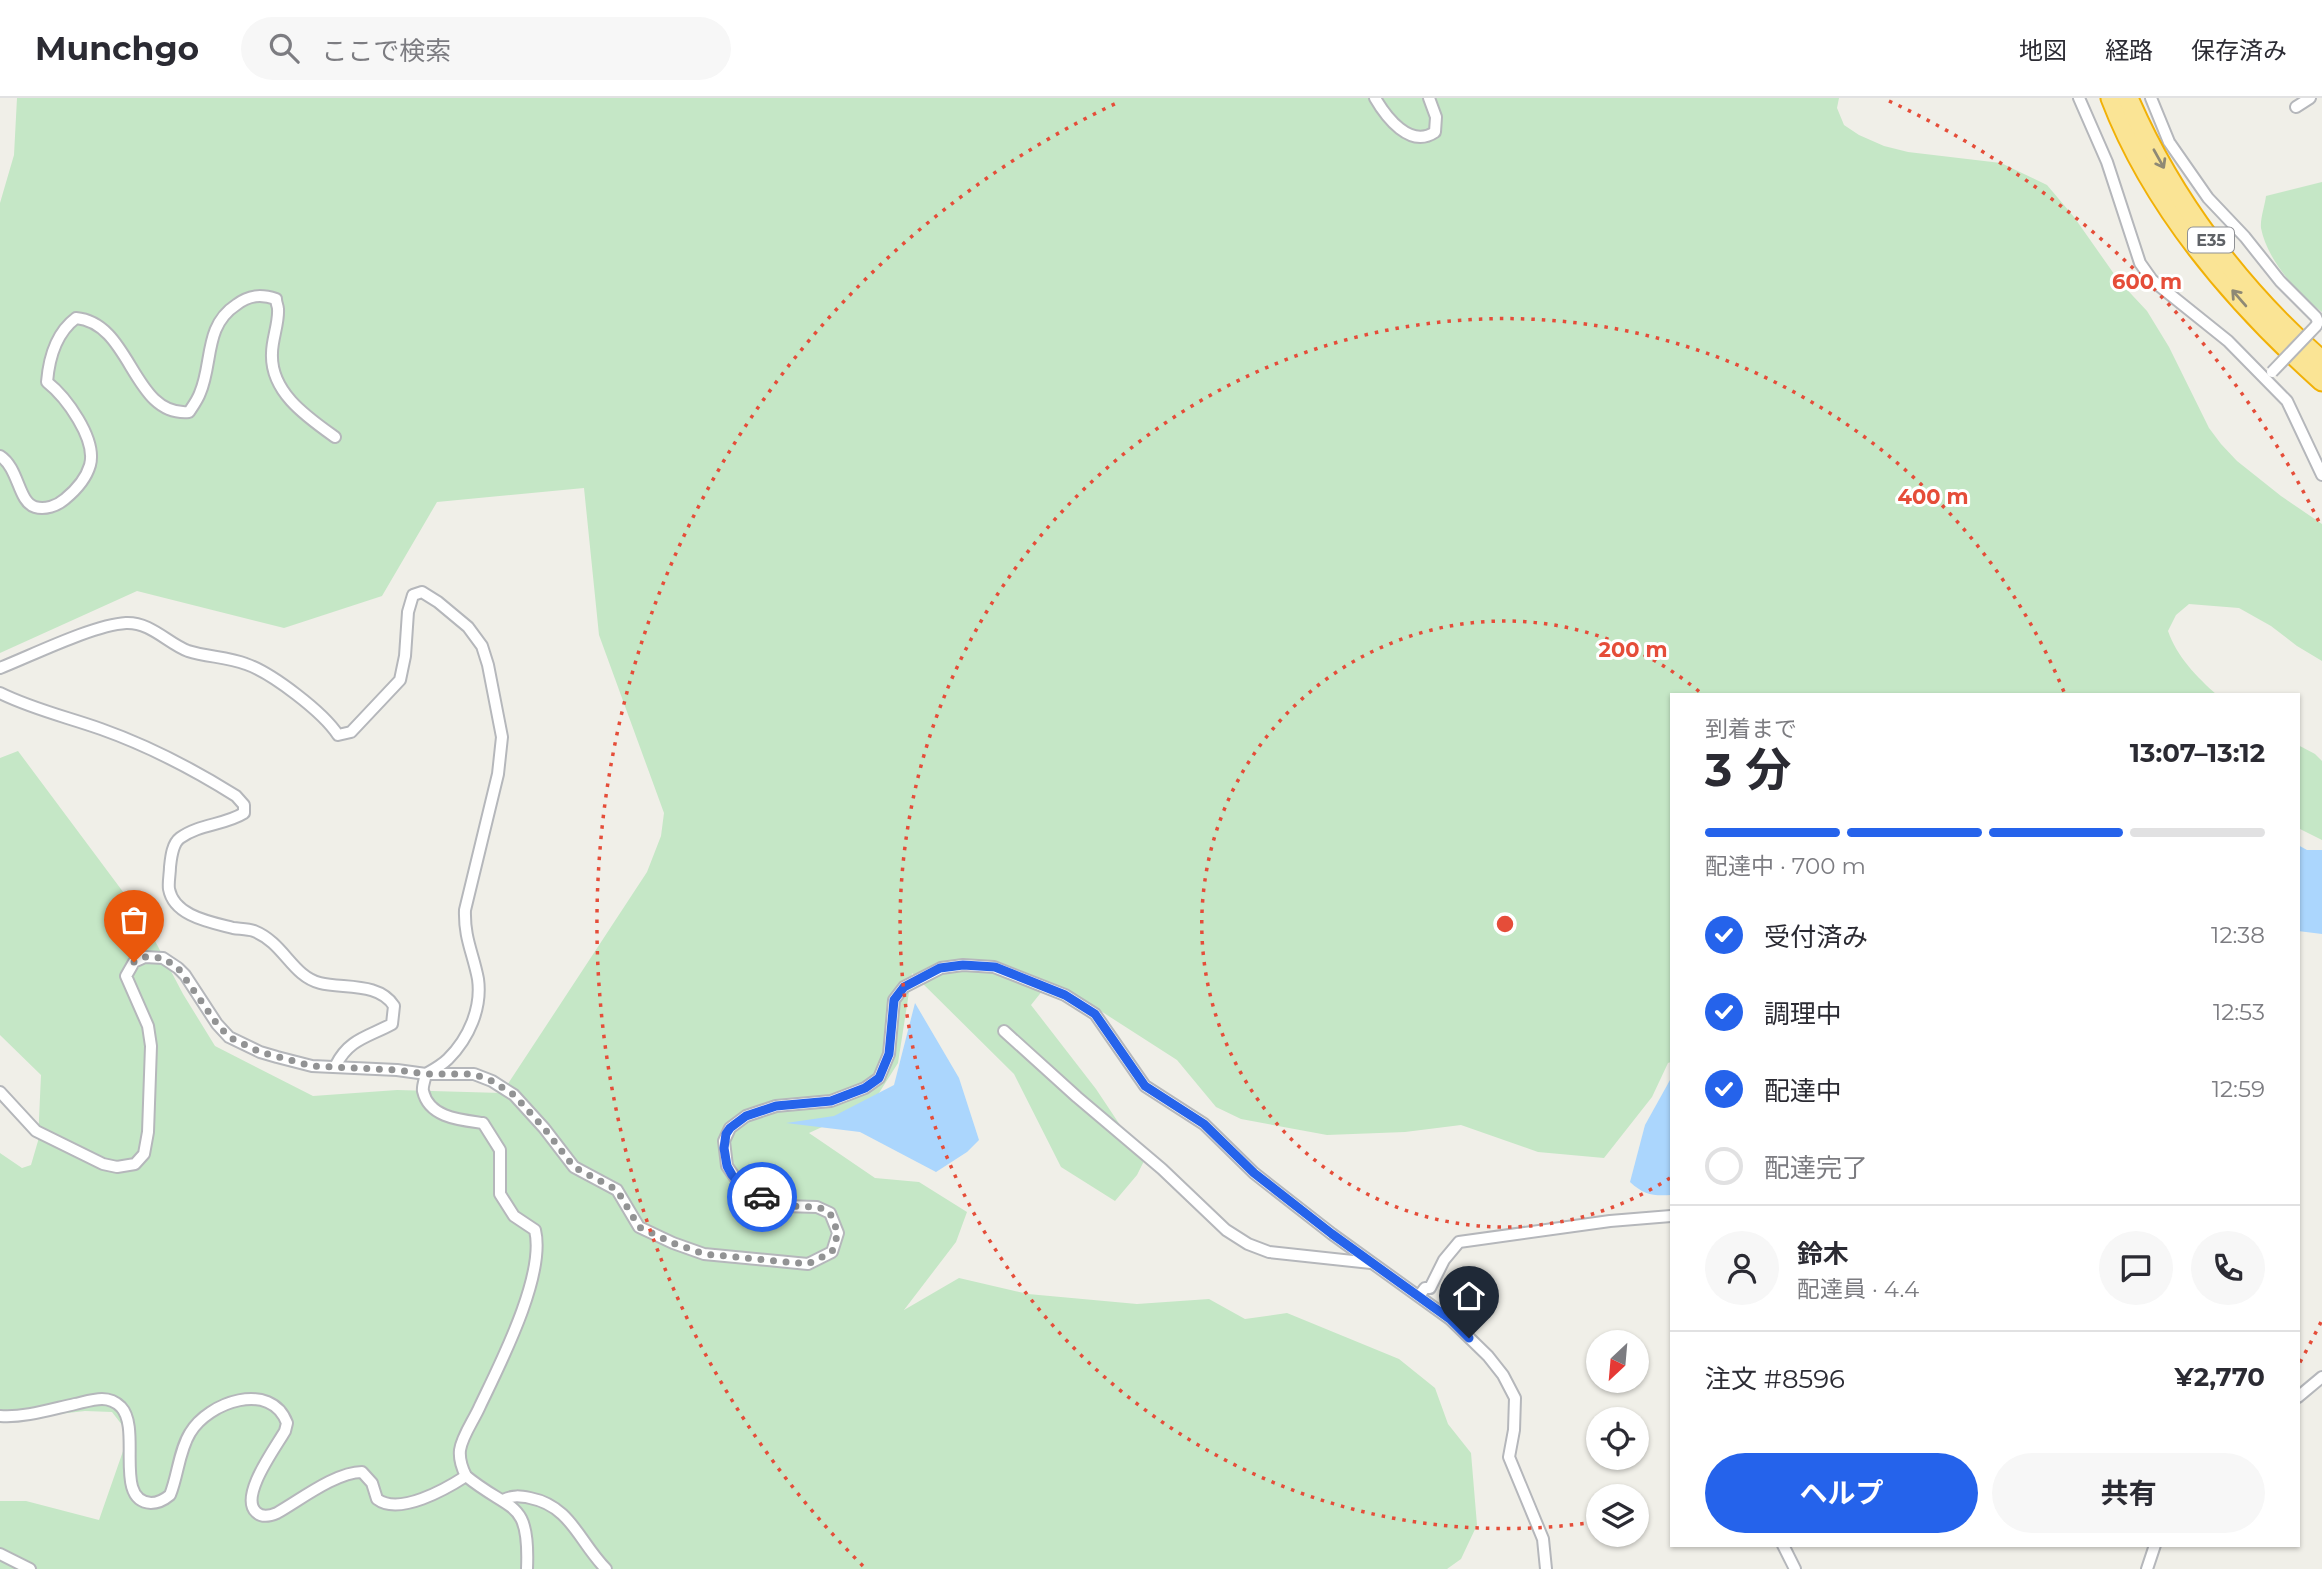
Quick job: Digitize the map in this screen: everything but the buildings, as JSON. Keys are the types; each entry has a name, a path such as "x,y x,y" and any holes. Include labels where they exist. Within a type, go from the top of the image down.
{"highway":[{"name":"E35","path":"2111,98 2136,152 2186,233 2259,321 2322,381"},
{"name":"E35","path":"2128,98 2160,162 2233,269 2322,361"}],"street":[{"path":"1374,98 1399,129 1418,138 1428,137 1435,132 1436,117 1429,98"},
{"path":"2079,98 2107,162 2140,263 2152,280 2269,375 2292,410 2322,475"},
{"path":"2151,98 2169,142 2208,198 2245,237 2280,281 2316,317 2316,326 2269,375"},
{"path":"2296,107 2310,98"},
{"path":"0,456 8,461 27,502 34,507 44,509 61,502 79,487 91,463 90,447 69,404 47,382 49,363 65,327 76,318 102,328 116,343 157,402 178,413 189,412 201,392 212,339 221,320 243,300 262,294 276,299 278,310 272,353 273,370 279,383 290,400 335,437"},
{"path":"0,668 105,627 127,623 148,627 187,651 246,663 278,681 331,725 338,735 351,732 400,680 405,656 408,612 413,596 422,592 438,602 468,626 482,646 502,737 498,774 465,910 464,929 478,979 479,1002 470,1029 448,1059 426,1074 423,1091 434,1110 455,1119 483,1123 500,1150 500,1194 514,1216 536,1230 539,1243 529,1293 498,1368 461,1445 460,1460 466,1476 519,1512 528,1548 527,1569"},
{"path":"0,693 154,750 236,796 244,805 244,813 191,831 177,840 172,855 169,890 179,908 199,918 253,931 274,942 300,974 319,983 364,987 391,1001 394,1006 392,1024 354,1042 341,1055 336,1065"},
{"path":"0,1092 36,1131 103,1164 117,1167 135,1164 144,1154 148,1132 150,1046 148,1026 125,976 134,962 145,957 163,958 178,968 229,1037 260,1052 312,1066 336,1065 426,1074 474,1074 492,1081 514,1095 574,1167 617,1190 639,1227 704,1254 808,1264 832,1252 838,1233 830,1213 817,1207 784,1206 741,1186 727,1166 724,1148 726,1134 746,1116 776,1106 831,1101 865,1088 879,1078 889,1054 894,1000 904,987 940,968 963,965 995,967 1065,995 1095,1014 1145,1086 1204,1124 1254,1173 1332,1234 1450,1319 1488,1356 1503,1375 1515,1398 1514,1430 1509,1457 1543,1539 1546,1569"},
{"path":"1004,1031 1162,1169 1226,1230 1248,1244 1269,1252 1374,1263"},
{"path":"1419,1296 1425,1288 1430,1288 1444,1260 1459,1242 1610,1221 1670,1216"},
{"path":"2300,1395 2322,1377"},
{"path":"0,1416 102,1399 113,1401 124,1410 129,1420 131,1438 128,1469 135,1494 145,1502 156,1503 170,1495 187,1440 201,1420 226,1404 253,1398 277,1408 287,1423 257,1478 251,1495 254,1511 261,1515 277,1513 354,1472 362,1472 372,1483 377,1499 390,1505 399,1505 446,1489 466,1476"},
{"path":"503,1500 519,1496 541,1500 557,1508 568,1518 606,1569"},
{"path":"1784,1547 1795,1569"},
{"path":"2147,1569 2154,1547"},
{"path":"0,1554 30,1569"}],"green space":[{"path":"17,98 1839,98 1837,108 1844,125 1884,146 1908,152 2001,163 2047,185 2074,217 2119,281 2147,311 2169,347 2209,428 2221,444 2237,461 2281,496 2322,524 2322,661 2239,608 2189,604 2176,615 2168,631 2182,658 2215,693 1670,693 1670,1062 1652,1097 1604,1158 1538,1152 1461,1125 1405,1132 1327,1135 1241,1119 1216,1107 1177,1060 1079,997 1047,985 1031,1005 1096,1089 1144,1161 1137,1175 1115,1201 1061,1167 1014,1074 912,973 898,1063 872,1104 809,1133 875,1178 919,1182 967,1212 956,1242 904,1310 959,1278 1028,1294 1137,1304 1209,1299 1245,1319 1287,1313 1399,1359 1435,1388 1448,1424 1471,1453 1477,1525 1461,1559 1447,1569 0,1569 0,1501 26,1501 99,1520 129,1434 112,1412 85,1411 7,1420 0,1417 0,1153 22,1168 31,1165 38,1141 41,1075 0,1035 0,758 18,751 144,920 183,994 215,1046 313,1096 397,1090 502,1093 647,872 661,836 664,813 599,635 584,488 437,502 382,596 284,628 137,591 0,653 0,203 14,155"},
{"path":"2322,182 2322,312 2293,286 2276,264 2264,240 2261,224 2266,196"},
{"path":"2300,746 2322,761 2322,840 2300,829"}],"water":[{"path":"2300,846 2307,850 2322,850 2322,934 2300,931"},
{"path":"915,1003 959,1078 979,1140 967,1152 936,1172 860,1132 786,1123 834,1116 894,1085"},
{"path":"1670,1080 1670,1195 1644,1192 1630,1182 1645,1125"}],"way so far":[{"path":"134,962 145,957 163,958 178,968 229,1037 277,1058 312,1066 336,1065 426,1074 474,1074 492,1081 514,1095 574,1167 617,1190 639,1227 673,1243 704,1254 808,1264 832,1252 838,1233 830,1213 817,1207 784,1206 762,1197"}],"route":[{"path":"762,1197 741,1186 727,1166 724,1148 726,1134 736,1121 776,1106 831,1101 865,1088 879,1078 889,1054 894,1000 904,987 940,968 963,965 995,967 1065,995 1095,1014 1145,1086 1204,1124 1254,1173 1332,1234 1450,1319 1469,1338"}]}
